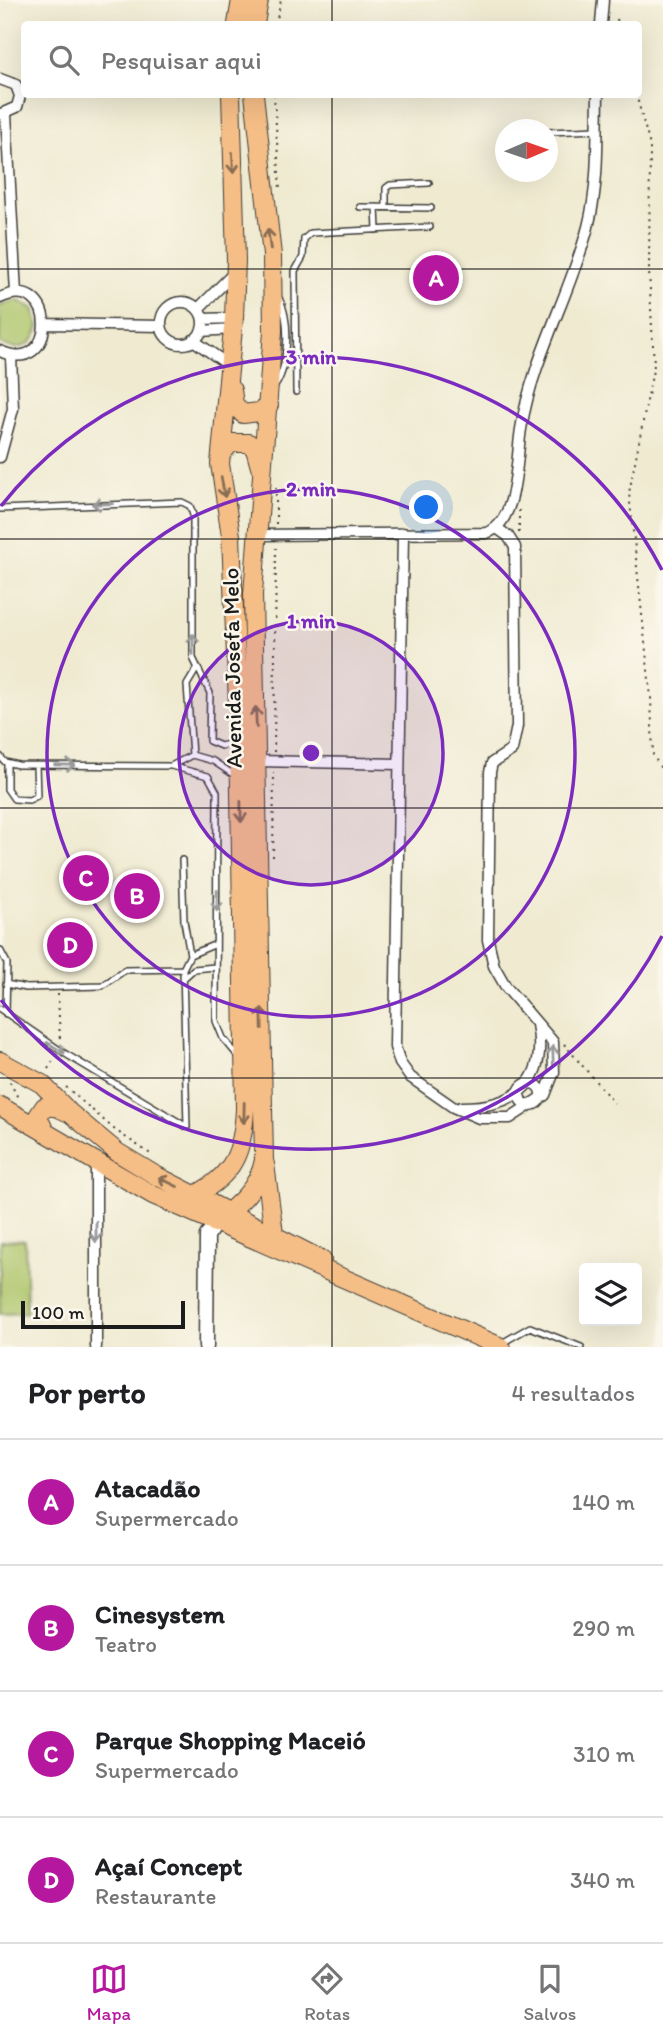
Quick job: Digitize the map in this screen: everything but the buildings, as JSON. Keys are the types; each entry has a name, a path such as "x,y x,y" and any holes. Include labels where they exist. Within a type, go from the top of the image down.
{"main road":[{"path":"237,21 241,0"},
{"path":"256,21 259,0"},
{"name":"Avenida Josefa Melo","path":"195,1195 219,1181 234,1161 244,1132 241,780 231,536 222,482 221,454 234,324 236,271 231,98"},
{"name":"Avenida Josefa Melo","path":"215,1223 257,1182 264,1160 266,762 253,594 269,400 272,255 254,98"},
{"path":"230,368 234,404 238,411 251,414 269,400"},
{"path":"221,454 231,443 242,442 256,449 259,459 260,495"},
{"path":"3,1068 42,1084 70,1113 117,1152 195,1195 275,1234 389,1298"},
{"path":"0,1106 153,1195 500,1346"},
{"path":"44,1130 38,1116 44,1107 57,1107 70,1113"},
{"path":"264,1160 275,1234"},
{"path":"234,1161 240,1179 257,1182"}],"street":[{"path":"601,21 603,0"},
{"path":"0,79 16,85 20,96 17,107 3,114 16,293"},
{"path":"256,535 486,533 498,529 508,515 526,411 589,226 598,98"},
{"path":"230,368 199,325 182,302 171,305 163,314 161,326 171,341 182,344 199,325 236,271"},
{"path":"0,298 16,293 33,299 44,315 46,324 43,337 35,348 24,354 6,353 13,409 0,457"},
{"path":"46,324 161,326"},
{"path":"199,325 234,324"},
{"path":"403,533 395,1047 400,1063 410,1077 453,1107 479,1118 510,1118 545,1095 554,1072 553,1042 506,987 494,966 488,940 490,772 492,763 512,750 517,726 515,547 508,536 498,529"},
{"path":"266,762 399,764"},
{"path":"453,1107 478,1107 509,1101 536,1074 542,1048 537,1021"},
{"path":"521,1088 531,1084 537,1087 540,1094 536,1103"},
{"path":"96,1164 96,1347"},
{"path":"206,1347 207,1236 215,1223"}],"lane":[{"path":"558,132 597,130"},
{"path":"386,208 386,188 390,185 429,183"},
{"path":"376,207 377,230"},
{"path":"360,208 431,208"},
{"path":"296,392 295,271 303,257 304,239 311,233 430,227"},
{"path":"269,400 284,371 285,339 285,313 272,287"},
{"path":"285,339 295,339"},
{"path":"0,509 182,502 190,506 193,514 193,658 196,670 210,693 209,741 214,746 228,744 239,729"},
{"path":"191,755 187,685 196,670"},
{"path":"171,766 191,755 213,761 241,780"},
{"path":"0,756 7,763 36,765 171,766 208,776 215,786 218,853 215,967 218,1030 245,1064"},
{"path":"7,763 7,789 14,799 29,800 37,796 36,765"},
{"path":"0,1009 60,1050 187,1127 183,969 190,955 184,921 182,860"},
{"path":"190,955 216,944"},
{"path":"0,950 6,963 6,1014"},
{"path":"184,978 194,969 215,967"},
{"path":"6,985 107,985 125,970 183,969"},
{"path":"500,1346 530,1326 581,1347"}],"path":[{"path":"277,21 281,0"},
{"path":"274,98 281,173 279,197"},
{"path":"637,98 650,146 649,271 654,365 629,493 651,698 653,755 663,772"},
{"path":"274,857 266,762 276,480"},
{"path":"519,507 519,545"},
{"path":"46,1073 60,1050 58,987"},
{"path":"562,1041 614,1103"},
{"path":"3,1068 10,1089 20,1104"},
{"path":"65,1086 115,1130 159,1160"}],"green space":[{"path":"16,300 33,308 39,326 29,343 13,347 0,343 0,306"},
{"path":"25,1240 27,1313 0,1314 0,1241"}],"place":[{"name":"Atacadão","path":"436,278"},
{"name":"Parque Shopping Maceió","path":"86,878"},
{"name":"Cinesystem","path":"137,896"},
{"name":"Açaí Concept","path":"70,945"}]}
